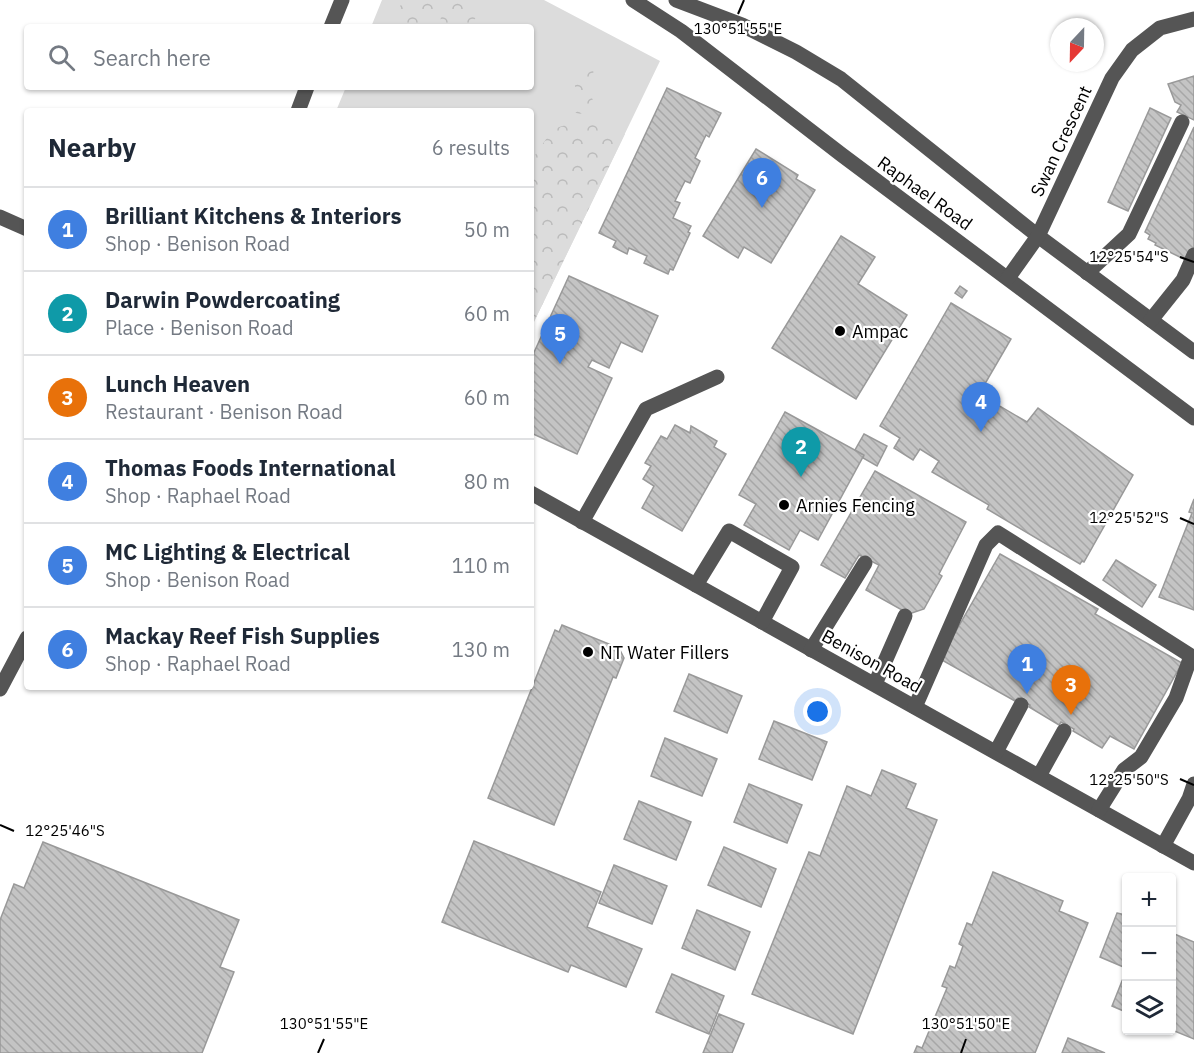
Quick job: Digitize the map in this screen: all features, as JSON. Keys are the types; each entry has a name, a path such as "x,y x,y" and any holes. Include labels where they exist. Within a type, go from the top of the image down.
{"street":[{"path":"332,24 342,0"},
{"name":"Raphael Road","path":"633,0 681,31 842,155 1194,418"},
{"name":"Raphael Road","path":"676,0 742,25 796,52 841,79 1038,236 1194,352"},
{"name":"Swan Crescent","path":"1008,278 1038,236 1112,78 1132,50 1160,28 1194,19"},
{"path":"298,108 306,90"},
{"path":"1088,273 1129,234 1182,122"},
{"path":"0,217 24,228"},
{"path":"1151,320 1183,280 1194,255"},
{"path":"582,522 646,409 717,377"},
{"name":"Benison Road","path":"534,495 1194,863"},
{"path":"696,585 729,531 792,567 762,622"},
{"path":"915,707 986,545 998,533 1191,656 1176,698 1141,757 1124,770 1099,810"},
{"path":"811,650 865,563"},
{"path":"874,684 905,616"},
{"path":"0,688 24,644"},
{"path":"996,752 1021,705"},
{"path":"1039,776 1064,731"},
{"path":"1163,846 1189,799 1194,784"}],"green space":[{"path":"382,0 544,0 660,61 534,322 534,108 337,108 345,90 534,90 534,24 372,24"},
{"path":"406,0 433,0 435,12 420,24 400,24 400,6"},
{"path":"451,0 478,0 475,5 477,16 471,24 440,24 442,12"},
{"path":"580,66 594,67 589,91 595,105 592,112 578,114 568,107 575,88 575,76"},
{"path":"575,122 599,125 625,134 534,322 534,157 553,129"}],"building":[{"path":"1194,76 1194,120 1177,112 1181,105 1175,102 1168,84"},
{"path":"667,88 721,113 709,137 706,135 695,158 700,161 690,183 685,181 675,201 680,203 673,218 691,226 673,270 670,269 668,274 644,263 647,256 629,248 627,254 613,247 616,241 599,233"},
{"path":"1150,108 1171,118 1128,211 1108,202"},
{"path":"1194,127 1194,248 1188,261 1155,245 1156,243 1148,239 1150,235 1145,232"},
{"path":"756,149 798,175 796,179 815,190 771,263 744,247 738,258 703,236"},
{"name":"Ampac","path":"841,236 875,257 858,284 907,315 856,399 772,348"},
{"path":"569,276 658,316 642,352 621,342 609,368 592,360 588,367 612,378 577,454 534,434 534,352"},
{"path":"960,286 967,291 962,298 955,293"},
{"path":"951,303 1011,339 979,394 1027,422 1038,408 1133,475 1084,562 1080,564 987,509 989,505 932,472 939,461 920,449 913,460 894,448 900,438 880,426"},
{"path":"785,412 864,455 818,540 800,530 789,550 744,525 756,504 739,495"},
{"path":"675,425 690,433 691,426 717,441 714,447 726,454 682,531 642,508 654,486 643,479 651,466 645,463 661,436 667,439"},
{"path":"864,434 887,446 877,466 855,450"},
{"path":"875,471 966,522 939,574 942,576 924,609 909,614 866,590 879,565 859,555 845,578 821,565"},
{"path":"1194,499 1194,610 1159,597 1192,513 1189,512"},
{"path":"1000,554 1098,609 1095,614 1182,663 1134,749 1110,736 1102,748 1061,722 1059,725 1018,698 1015,701 940,659"},
{"path":"1116,560 1156,585 1142,607 1103,580"},
{"path":"562,625 619,648 624,658 616,678 613,677 554,825 488,798 531,690 534,690 534,683 555,630 559,632"},
{"path":"689,674 742,696 727,733 674,711"},
{"path":"774,721 827,742 812,780 759,759"},
{"path":"665,738 717,759 702,796 651,776"},
{"path":"882,770 916,784 906,808 937,820 853,1034 752,994 809,852 820,856 847,786 871,796"},
{"path":"749,784 802,805 787,843 734,822"},
{"path":"639,801 691,822 676,860 624,839"},
{"path":"474,841 601,892 587,927 642,949 626,987 571,965 568,972 442,922"},
{"path":"43,842 239,920 220,967 234,972 202,1053 0,1053 0,920 14,884 24,888"},
{"path":"724,847 776,869 761,907 708,885"},
{"path":"614,865 667,886 652,924 599,903"},
{"path":"993,872 1063,901 1059,911 1088,923 1035,1053 914,1053 917,1046 922,1048 947,988 942,986 950,966 955,968 963,946 959,944 967,923 972,925"},
{"path":"697,910 750,932 735,970 682,948"},
{"path":"1117,913 1122,914 1122,966 1100,957"},
{"path":"1176,935 1194,942 1194,1039 1176,1032"},
{"path":"672,974 724,996 709,1034 656,1012"},
{"path":"1122,981 1122,1010 1112,1006"},
{"path":"719,1014 744,1024 732,1053 703,1053"},
{"path":"1068,1038 1105,1053 1062,1053"}],"place":[{"name":"Mackay Reef Fish Supplies","path":"762,208"},
{"name":"Ampac","path":"840,331"},
{"name":"MC Lighting & Electrical","path":"560,364"},
{"name":"Thomas Foods International","path":"981,432"},
{"name":"Darwin Powdercoating","path":"801,477"},
{"name":"Arnies Fencing","path":"784,505"},
{"name":"NT Water Fillers","path":"588,652"},
{"name":"Brilliant Kitchens & Interiors","path":"1027,694"},
{"name":"Lunch Heaven","path":"1071,715"}]}
